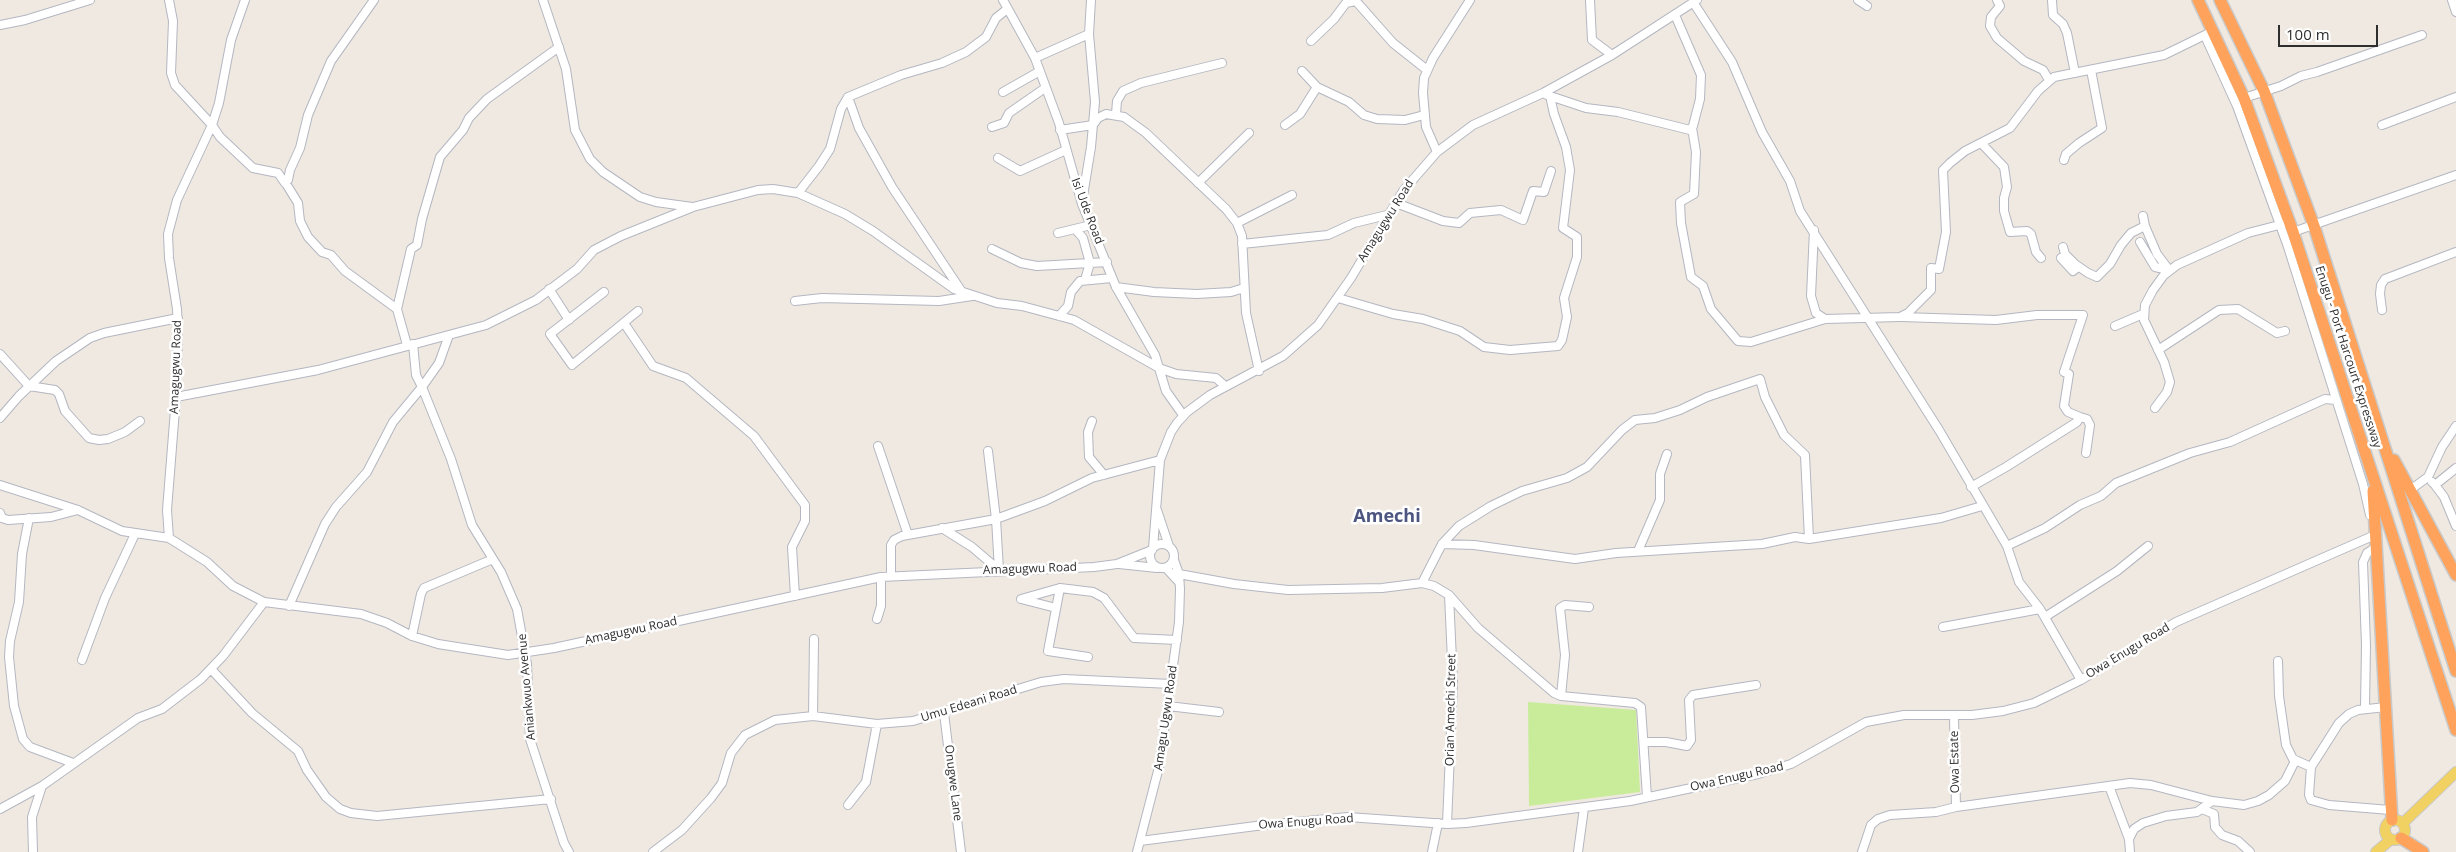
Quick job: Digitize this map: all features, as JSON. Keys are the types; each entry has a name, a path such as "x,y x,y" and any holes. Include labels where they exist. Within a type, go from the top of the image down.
{"highway":[{"name":"Enugu - Port Harcourt Expressway","path":"2198,0 2209,33 2244,98 2456,730"},
{"name":"Enugu - Port Harcourt Expressway","path":"2220,0 2264,91 2314,226 2380,435"},
{"path":"2380,435 2456,575"},
{"path":"2380,435 2456,671"},
{"path":"2373,480 2386,707 2395,818"},
{"path":"2396,839 2423,852"}],"main road":[{"path":"2396,839 2385,830 2388,822 2454,774"},
{"path":"2376,852 2396,839 2406,829 2395,818"}],"street":[{"path":"0,25 25,20 90,0"},
{"path":"169,0 173,21 170,64 173,80 186,99 212,125 220,137 253,168 278,174 298,203 300,221 308,237 322,252 331,255 345,272 397,309 411,249 417,245 422,219 440,157 463,130 468,118 487,99 559,47"},
{"name":"Amagugwu Road","path":"169,538 167,524 168,490 176,397 178,318 169,258 171,218 183,184 212,125 219,103 231,40 245,0"},
{"path":"285,182 288,180 302,140 308,115 331,61 374,0"},
{"path":"543,0 566,69 575,130 590,159 603,172 640,197 656,202 693,207"},
{"name":"Isi Ude Road","path":"1003,0 1006,10 1035,58 1060,130 1082,204 1112,278 1155,355 1166,391 1183,415"},
{"path":"1082,204 1095,102 1089,34 1091,0"},
{"path":"1437,152 1429,136 1424,115 1423,84 1427,70 1470,0"},
{"path":"1590,0 1592,40 1612,55"},
{"path":"1858,0 1866,6"},
{"path":"1997,0 2000,6 1991,17 1990,26 1997,38 2024,62 2043,70 2050,80"},
{"path":"2052,0 2053,15 2062,23 2067,32 2075,73"},
{"path":"2452,0 2456,12"},
{"path":"1311,41 1334,19 1346,2 1355,1 1393,43 1427,70"},
{"path":"1695,1 1732,62 1759,126 1790,181 1798,206 1939,430 2007,546 2019,582 2040,609 2081,680"},
{"name":"Amagugwu Road","path":"1152,549 1160,460 1171,432 1183,415 1225,386 1259,371 1295,348 1318,325 1338,298 1387,215 1412,178 1437,152 1473,125 1546,95 1695,1"},
{"path":"798,193 830,149 841,108 848,97 901,75 942,63 966,52 986,37 996,18 1006,10"},
{"path":"1675,15 1701,75 1700,99 1692,128 1696,152 1694,194 1680,202 1681,223 1691,277 1703,286 1711,309 1738,341 1751,342 1826,319 1996,320 2037,315 2083,315 2064,372 2069,374 2064,406 2068,412 2078,419"},
{"path":"1900,318 1908,313 1931,290 1932,268 1939,269 1946,232 1943,170 1965,151 1982,144 2010,128 2038,91 2050,80 2164,55 2209,33 2287,226 2336,400 2363,484 2376,541 2363,562 2366,645 2364,708"},
{"path":"1035,58 1089,34"},
{"path":"2244,98 2301,76 2422,35"},
{"path":"1116,114 1117,101 1123,91 1141,83 1222,63"},
{"path":"2064,160 2066,154 2079,143 2102,128 2091,70"},
{"path":"1003,92 1040,71"},
{"path":"1302,71 1317,87 1349,102 1364,115 1376,119 1405,120 1424,115"},
{"path":"1285,125 1300,114 1317,87"},
{"path":"992,127 1004,123 1009,113 1045,88"},
{"path":"1546,95 1586,108 1618,112 1667,126 1692,128"},
{"path":"1338,298 1460,331 1484,347 1510,350 1558,346 1562,340 1567,316 1564,298 1577,258 1577,237 1564,228 1570,170 1566,147 1546,95"},
{"path":"848,97 859,128 892,187 962,292"},
{"path":"2382,125 2456,97"},
{"path":"1095,102 1106,114"},
{"path":"1060,130 1092,125 1098,118 1106,114 1116,114 1146,133 1226,210 1237,223 1242,244 1244,288 1250,339 1259,371"},
{"path":"1198,183 1249,133"},
{"path":"1982,144 2004,167 2007,187 2004,198 2004,211 2010,232 2027,231 2031,234 2036,252 2041,258"},
{"path":"998,158 1020,171 1066,150"},
{"path":"1396,203 1443,221 1459,222 1470,213 1501,210 1523,220 1533,191 1544,192 1551,171"},
{"path":"2155,408 2167,392 2170,382 2164,362 2146,327 2144,314 2145,305 2153,290 2169,270 2248,233 2287,226 2314,226 2456,175"},
{"path":"176,397 318,370 449,335 503,318 577,269 594,250 651,223 693,207 758,190 798,193 820,201 852,218 890,243 937,279 962,292 997,304 1022,306 1059,316 1084,325 1159,368 1176,374 1216,378 1225,386"},
{"path":"1237,223 1292,195"},
{"path":"1242,244 1328,235 1354,223 1387,215"},
{"path":"2143,216 2145,226 2157,254 2169,270"},
{"path":"1058,234 1091,225"},
{"path":"2063,247 2065,254 2078,267 2097,277 2110,264 2121,245 2131,233 2145,226"},
{"path":"1076,230 1083,238 1090,263 1085,280"},
{"path":"1814,230 1811,296 1816,313 1826,319"},
{"path":"2140,242 2155,267 2169,270"},
{"path":"992,249 1021,263 1037,266 1107,262"},
{"path":"2382,310 2380,294 2381,285 2385,280 2456,252"},
{"path":"2061,258 2073,271 2078,267"},
{"path":"1059,316 1068,306 1072,292 1080,281 1112,278"},
{"path":"1116,287 1154,292 1197,294 1230,292 1244,288"},
{"path":"549,289 568,320"},
{"path":"604,292 550,334 572,364 638,311"},
{"path":"795,301 822,298 939,301 974,296"},
{"name":"Aniankwuo Avenue","path":"397,309 410,345 416,375 451,459 472,525 493,559 515,602 526,653 530,739 569,852"},
{"path":"2158,350 2219,310 2238,309 2277,333 2285,331"},
{"path":"2115,326 2144,314"},
{"path":"0,418 29,386 56,361 90,338 104,333 178,318"},
{"path":"624,323 654,366 686,378 754,436 805,505 805,520 792,547 795,596"},
{"path":"289,606 325,524 336,507 367,472 393,422 422,387 439,362 449,335"},
{"path":"0,354 29,386 55,390 65,410 89,438 108,439 125,432 140,421"},
{"path":"1422,583 1442,544 1459,526 1507,497 1567,478 1587,467 1622,430 1635,420 1655,418 1680,410 1707,397 1760,379 1765,396 1784,435 1806,455 1809,538"},
{"path":"2007,546 2045,528 2080,504 2101,496 2116,483 2190,453 2230,442 2325,399 2336,400"},
{"path":"1971,487 2006,467 2078,419 2087,419 2090,425 2086,453"},
{"path":"1092,421 1088,432 1089,457 1104,474"},
{"path":"2410,490 2428,478 2445,442 2456,426"},
{"path":"878,446 908,535"},
{"path":"988,451 996,519 999,570"},
{"path":"1638,552 1660,500 1660,474 1667,454"},
{"path":"891,576 891,545 897,538 996,519 1045,501 1084,481 1160,460"},
{"path":"2435,485 2456,468"},
{"path":"2428,478 2444,497 2456,526"},
{"name":"Amagugwu Road","path":"0,485 78,510 113,528 134,534 169,538 207,562 234,586 264,602 361,614 387,623 412,636 479,652 508,655 526,653 891,576 1117,564"},
{"path":"1442,544 1474,545 1575,559 1638,552 1762,544 1795,537 1809,538 1941,518 1982,506"},
{"path":"0,513 2,518 8,520 51,517 78,510"},
{"path":"1157,510 1169,546 1174,552 1174,560 1179,578"},
{"path":"29,518 22,554 19,602 10,640 9,657 14,706 23,739 30,747 73,763"},
{"path":"942,528 972,547 999,570"},
{"path":"82,660 105,598 134,534"},
{"name":"Owa Enugu Road","path":"1140,841 1256,826 1348,818 1447,824 1584,808 1758,774 1791,764 1845,732 1866,722 1904,715 1954,717 2003,711 2025,706 2081,680 2176,622 2376,541"},
{"path":"1117,564 1161,544 1169,546"},
{"path":"2045,618 2117,571 2148,546"},
{"path":"1152,549 1150,560 1179,578 1288,590 1382,588 1422,583 1434,586 1449,595 1478,628 1526,668 1546,689 1561,696 1638,704 1643,710 1647,797"},
{"path":"412,636 424,588 493,559"},
{"path":"1117,564 1162,568 1174,560"},
{"path":"877,619 881,606 881,578"},
{"name":"Amagu Ugwu Road","path":"1137,852 1159,767 1177,640 1179,578"},
{"path":"1056,608 1021,599 1060,588 1093,592 1104,598 1134,638 1177,640"},
{"path":"1060,588 1048,651 1088,657"},
{"name":"Orian Amechi Street","path":"1447,824 1453,682 1449,595"},
{"path":"0,809 42,786 138,718 162,709 211,669 264,602"},
{"path":"1561,696 1565,655 1560,608 1565,605 1589,607"},
{"path":"1943,627 2040,609"},
{"path":"813,716 814,640"},
{"path":"2278,661 2279,696 2284,737 2289,754 2296,762 2311,767"},
{"path":"211,669 252,713 298,751 307,770 326,797 340,809 351,813 377,816 550,799"},
{"name":"Umu Edeani Road","path":"653,852 682,830 711,798 722,782 731,753 745,735 775,720 813,716 876,724 913,721 1053,680 1089,679 1171,684"},
{"path":"1644,742 1666,742 1687,746 1691,740 1689,700 1694,695 1756,684"},
{"path":"1168,706 1219,712"},
{"path":"2386,707 2364,708 2349,714 2339,723 2311,767 2309,786 2311,800 2395,818"},
{"name":"Onugwe Lane","path":"944,713 961,852"},
{"name":"Owa Estate","path":"1954,717 1956,807"},
{"path":"848,805 866,782 876,724"},
{"path":"1862,852 1871,825 1878,819 1890,815 1936,812 1956,807 2109,786 2140,783 2212,801 2244,805 2269,795 2285,781 2296,762"},
{"path":"33,852 32,817 42,786"},
{"path":"2109,786 2129,839 2130,852"},
{"path":"2129,839 2134,830 2143,823 2202,809 2212,801"},
{"path":"1578,852 1584,808"},
{"path":"2202,809 2214,814 2215,827 2222,835 2238,841 2250,852"},
{"path":"1432,852 1438,823"}],"green space":[{"path":"1528,702 1636,710 1640,792 1529,806"}],"district":[{"name":"Amechi","path":"1387,517"}]}
